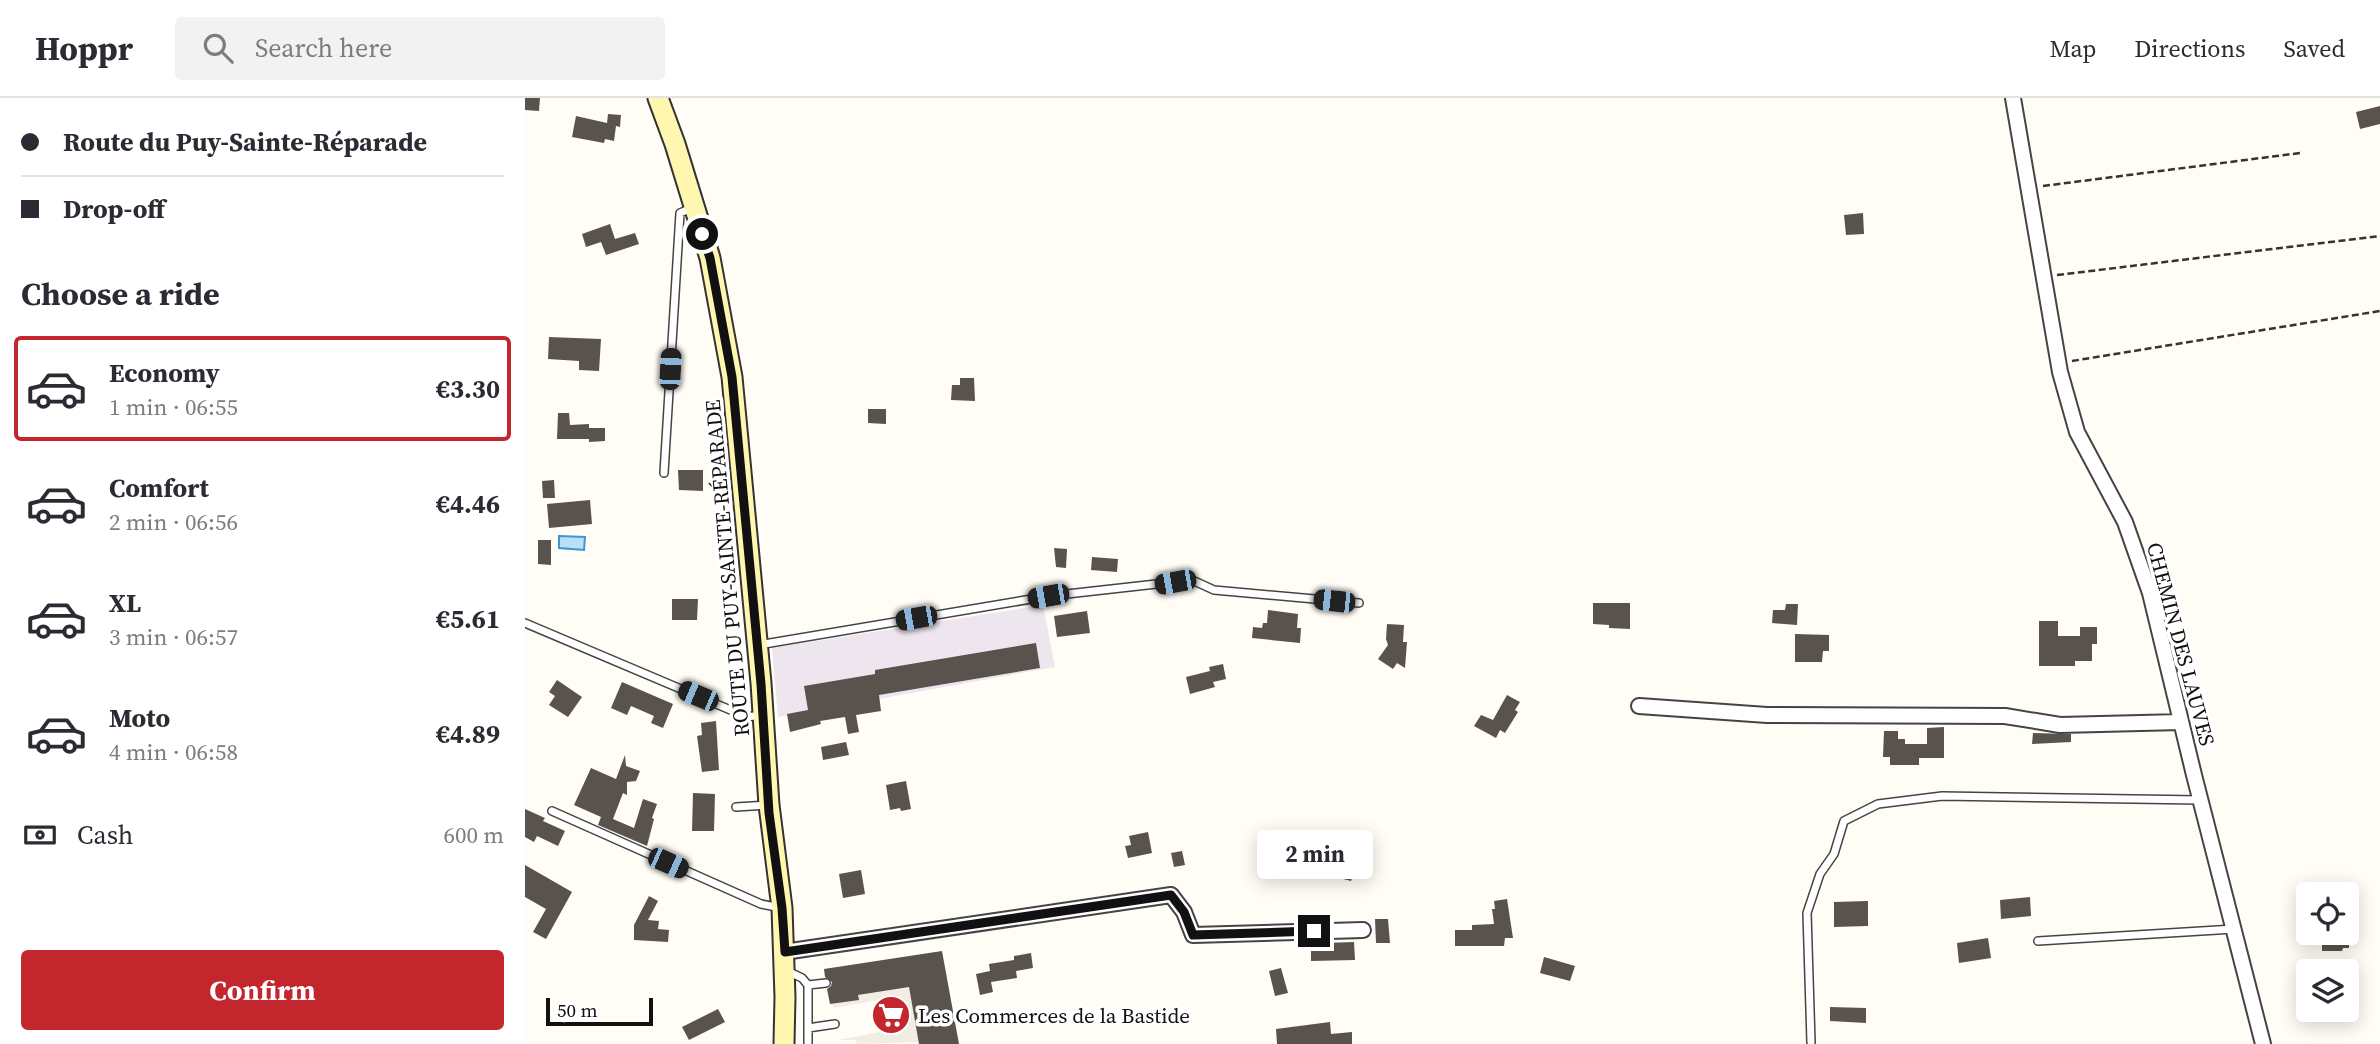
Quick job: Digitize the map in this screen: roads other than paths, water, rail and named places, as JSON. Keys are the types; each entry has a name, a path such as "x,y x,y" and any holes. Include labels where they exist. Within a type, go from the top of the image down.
{"street":[{"name":"ROUTE DU PUY-SAINTE-RÉPARADE","path":"658,98 710,258 732,377 758,645 769,805 782,908 785,961 784,1044"},
{"name":"CHEMIN DES LAUVES","path":"2013,98 2058,363 2077,432 2125,522 2150,593 2263,1044"},
{"path":"1639,706 1767,715 2005,716 2060,725 2181,722"},
{"path":"785,961 1171,895 1184,912 1193,935 1363,930"}],"lane":[{"path":"664,473 680,213 694,207"},
{"path":"758,645 1048,596 1192,580 1214,590 1359,603"},
{"path":"525,622 747,716 763,714"},
{"path":"1811,1042 1807,913 1820,874 1834,854 1844,821 1878,804 1943,796 2200,800"},
{"path":"736,807 769,805"},
{"path":"552,811 761,904 782,908"},
{"path":"2038,941 2234,929"},
{"path":"785,961 808,985 808,1044"},
{"path":"808,985 826,983"},
{"path":"808,1028 835,1024"}],"water":[{"path":"559,536 585,537 584,550 559,548"}],"place":[{"name":"Les Commerces de la Bastide","path":"891,1015"}]}
